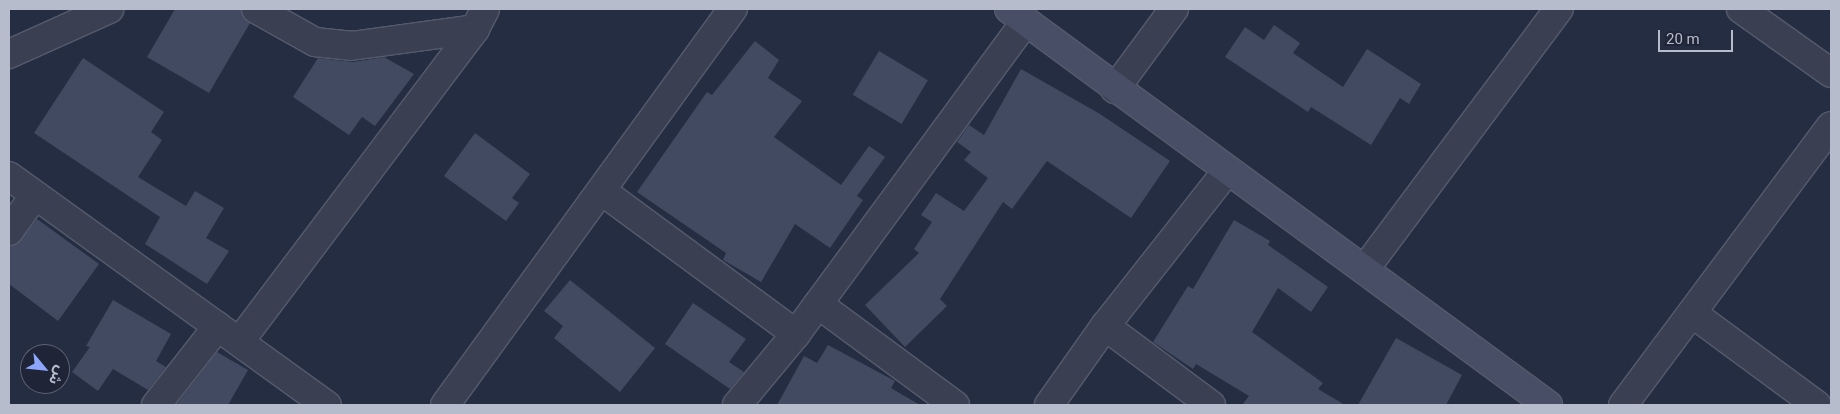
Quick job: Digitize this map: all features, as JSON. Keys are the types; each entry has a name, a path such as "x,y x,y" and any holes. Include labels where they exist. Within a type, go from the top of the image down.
{"street":[{"path":"9,54 109,9"},
{"path":"256,9 315,42 351,46 480,19"},
{"path":"445,405 733,9"},
{"path":"1115,89 1174,9"},
{"path":"1365,269 1559,9"},
{"path":"1741,9 1831,73"},
{"path":"737,405 796,334 818,304 1017,15 1115,89 1365,269 1548,405"},
{"path":"156,405 229,333 480,19"},
{"path":"1623,405 1831,126"},
{"path":"1048,405 1106,326 1227,171"},
{"path":"9,176 327,405"},
{"path":"602,191 796,334"},
{"path":"9,231 35,194"},
{"path":"818,304 955,405"},
{"path":"1692,313 1817,405"},
{"path":"1106,326 1211,405"}],"building":[{"path":"175,9 240,9 250,23 209,93 147,57"},
{"path":"1274,25 1300,43 1293,53 1343,87 1367,49 1421,84 1409,104 1400,98 1371,145 1311,107 1308,112 1225,57 1245,27 1264,40"},
{"path":"755,41 779,60 768,78 802,101 774,137 841,185 869,146 885,157 857,196 863,200 830,248 795,224 761,282 723,260 726,253 637,192 707,92 712,95"},
{"path":"879,51 928,80 902,124 853,95"},
{"path":"384,57 414,74 375,126 362,117 349,135 293,97 318,58 353,62"},
{"path":"83,58 164,112 151,132 162,140 138,177 186,206 195,191 224,208 206,238 229,251 207,284 145,244 160,217 34,133"},
{"path":"1021,69 1100,114 1170,161 1131,218 1047,161 1012,209 1003,202 940,299 947,306 905,347 865,305 919,253 914,249 932,222 921,215 936,193 964,211 988,178 964,160 971,152 957,142 969,125 984,135"},
{"path":"475,133 530,174 512,198 519,203 506,221 444,176"},
{"path":"37,219 99,264 58,321 9,284 9,246 21,240"},
{"path":"1234,220 1270,241 1268,245 1328,287 1311,312 1278,288 1252,332 1323,383 1318,389 1345,405 1242,405 1249,396 1196,364 1193,369 1153,342 1188,286 1193,289"},
{"path":"570,280 655,348 620,392 554,338 563,326 544,311"},
{"path":"113,300 171,334 156,361 166,367 148,390 113,369 98,391 72,372 90,347 86,346"},
{"path":"693,303 746,339 729,362 744,372 730,389 665,344"},
{"path":"1396,338 1462,375 1446,405 1358,405"},
{"path":"828,345 895,381 891,388 920,405 777,405 804,356 817,363"},
{"path":"217,352 248,370 228,405 176,405"}]}
